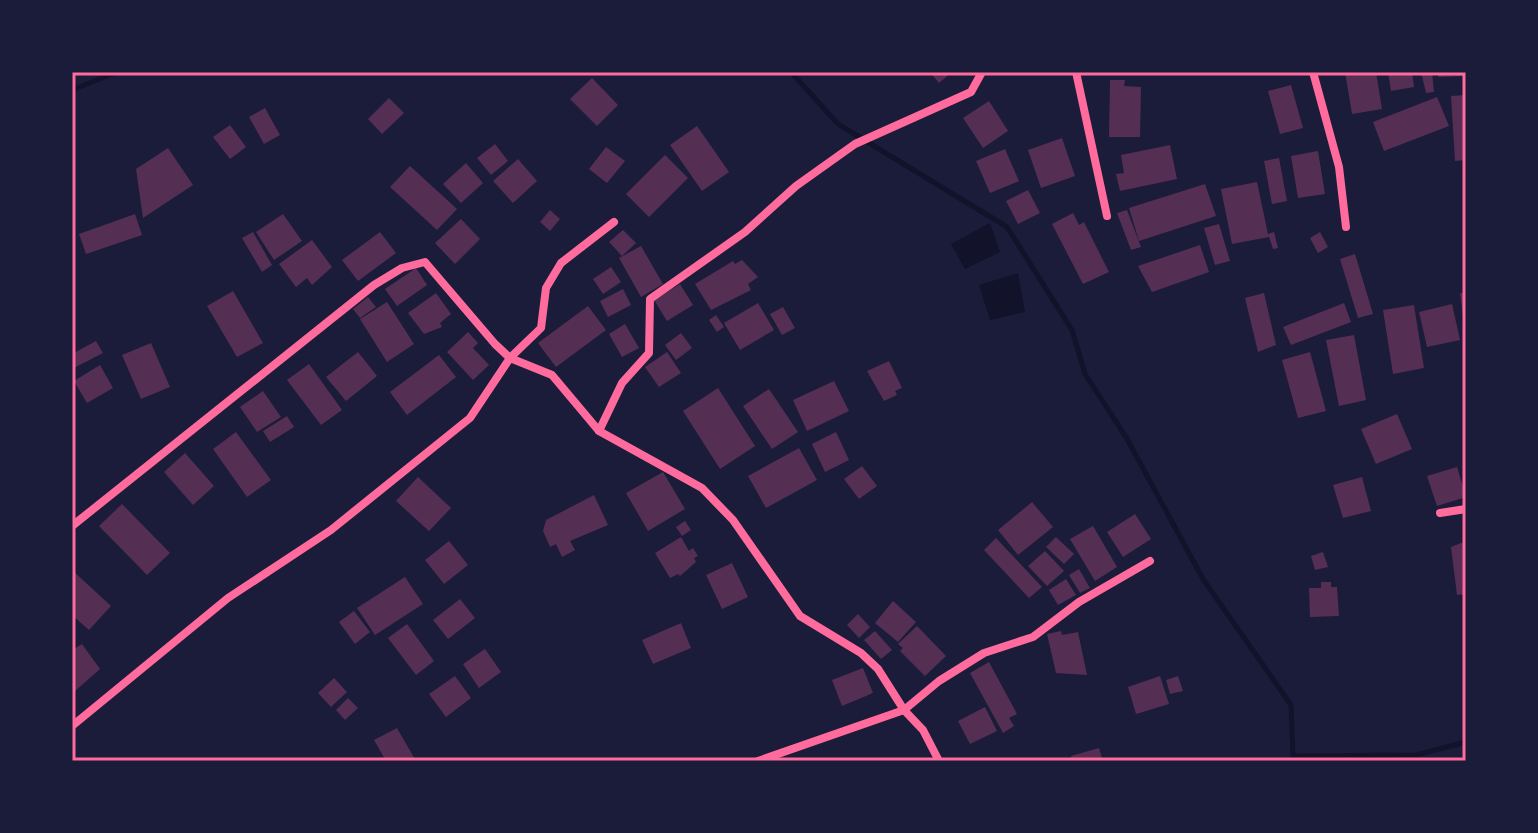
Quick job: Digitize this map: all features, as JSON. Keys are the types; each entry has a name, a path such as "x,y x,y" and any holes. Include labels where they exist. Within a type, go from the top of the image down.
{"street":[{"path":"599,431 622,383 649,353 650,299 745,232 796,186 855,144 971,92 982,72"},
{"path":"1076,72 1107,216"},
{"path":"1313,72 1339,167 1346,227"},
{"path":"72,726 228,598 331,530 470,418 510,358 541,328 546,288 561,263 614,222"},
{"path":"72,526 374,285 402,268 425,262 472,321 510,358 552,375 599,431 702,488 733,520 800,616 861,653 878,669 904,710 923,730 939,761"},
{"path":"1440,513 1466,509"},
{"path":"758,761 904,710 939,681 984,653 1033,637 1079,602 1150,561"}],"shaded area":[{"path":"990,223 1000,252 965,269 951,244"},
{"path":"1018,273 1025,312 990,320 979,285"}],"building":[{"path":"930,72 952,72 939,83"},
{"path":"1345,72 1376,72 1382,109 1352,114"},
{"path":"1388,72 1412,72 1414,87 1391,91"},
{"path":"1421,72 1432,72 1434,92 1426,93"},
{"path":"1438,72 1466,72 1466,76 1438,77"},
{"path":"592,78 618,105 597,126 570,99"},
{"path":"1110,80 1125,80 1124,86 1141,87 1140,137 1109,137"},
{"path":"1291,85 1303,128 1280,134 1268,91"},
{"path":"1466,95 1466,160 1455,161 1451,96"},
{"path":"1437,97 1449,126 1384,151 1373,122"},
{"path":"389,98 404,113 382,134 368,119"},
{"path":"989,101 1008,131 983,148 963,118"},
{"path":"265,108 280,135 264,144 249,117"},
{"path":"230,125 246,147 230,159 213,137"},
{"path":"697,126 729,172 702,191 670,145"},
{"path":"1062,138 1075,176 1041,188 1028,150"},
{"path":"495,144 508,161 491,175 477,158"},
{"path":"1170,145 1177,179 1120,191 1116,174 1124,173 1121,155"},
{"path":"606,147 625,161 607,183 589,169"},
{"path":"168,148 193,185 143,218 136,169"},
{"path":"1005,149 1019,181 990,193 976,161"},
{"path":"1318,151 1325,194 1298,198 1291,156"},
{"path":"665,155 688,178 649,217 626,194"},
{"path":"1279,158 1287,201 1272,204 1264,161"},
{"path":"518,159 537,181 513,203 493,181"},
{"path":"466,163 483,183 461,203 443,184"},
{"path":"410,166 457,209 437,230 390,187"},
{"path":"1257,182 1268,234 1274,232 1278,248 1273,249 1269,237 1232,244 1221,189"},
{"path":"1205,184 1216,216 1139,241 1129,208"},
{"path":"1028,190 1040,213 1018,224 1006,201"},
{"path":"550,210 560,219 550,231 540,222"},
{"path":"1127,210 1141,247 1131,250 1117,213"},
{"path":"1073,213 1079,225 1084,222 1109,272 1083,284 1052,224"},
{"path":"135,214 142,235 86,254 79,234"},
{"path":"283,214 302,241 274,260 256,232"},
{"path":"461,219 480,239 455,264 435,243"},
{"path":"1219,224 1230,261 1215,265 1204,228"},
{"path":"623,230 636,243 622,256 609,242"},
{"path":"253,232 272,265 262,272 242,238"},
{"path":"380,232 396,253 358,281 342,260"},
{"path":"1320,232 1328,247 1318,253 1310,238"},
{"path":"312,240 332,267 312,285 307,278 296,287 279,264"},
{"path":"1200,245 1209,272 1152,292 1138,266"},
{"path":"641,246 663,284 641,297 619,258"},
{"path":"1355,254 1373,314 1358,318 1340,259"},
{"path":"742,260 758,277 748,284 751,290 711,310 695,284 733,261 735,264"},
{"path":"611,267 621,282 603,294 593,279"},
{"path":"416,268 427,285 397,306 385,289"},
{"path":"680,284 693,305 667,321 654,300"},
{"path":"623,289 631,305 608,317 600,301"},
{"path":"233,291 263,343 237,357 207,306"},
{"path":"436,293 451,314 440,323 442,327 424,334 408,313"},
{"path":"1264,293 1276,345 1258,352 1245,298"},
{"path":"1460,293 1466,293 1466,325 1464,325"},
{"path":"368,297 376,307 360,318 353,309"},
{"path":"387,302 414,344 387,362 360,319"},
{"path":"758,303 774,330 740,350 724,323"},
{"path":"1344,303 1351,322 1291,345 1283,327"},
{"path":"1452,304 1460,340 1427,347 1419,312"},
{"path":"1414,305 1424,368 1393,374 1383,310"},
{"path":"588,306 606,330 556,367 538,343"},
{"path":"783,307 795,328 782,335 770,314"},
{"path":"716,315 724,327 717,332 709,320"},
{"path":"625,324 639,348 622,357 609,334"},
{"path":"468,332 478,343 473,348 489,365 473,380 447,352"},
{"path":"681,333 692,348 676,360 665,345"},
{"path":"1354,335 1366,400 1339,406 1326,340"},
{"path":"96,341 103,353 72,369 72,354"},
{"path":"151,343 170,387 141,399 122,355"},
{"path":"358,352 377,376 346,401 326,377"},
{"path":"667,352 681,373 659,387 645,367"},
{"path":"1310,352 1326,411 1298,418 1282,360"},
{"path":"439,355 456,377 407,415 390,392"},
{"path":"889,361 902,388 895,391 897,395 884,401 867,371"},
{"path":"309,364 342,410 321,425 287,380"},
{"path":"100,365 113,388 87,403 74,381"},
{"path":"834,381 849,411 807,431 793,400"},
{"path":"718,388 755,446 720,469 683,411"},
{"path":"769,389 798,432 772,449 743,406"},
{"path":"263,391 281,417 257,432 240,407"},
{"path":"1397,414 1412,449 1376,464 1361,429"},
{"path":"287,416 294,427 270,442 263,431"},
{"path":"236,432 271,480 247,497 213,449"},
{"path":"836,432 849,460 825,472 812,444"},
{"path":"799,448 817,480 766,508 748,476"},
{"path":"185,453 214,486 193,505 164,472"},
{"path":"862,466 877,486 859,499 844,479"},
{"path":"1457,467 1466,497 1437,506 1427,476"},
{"path":"663,472 685,509 648,531 626,493"},
{"path":"418,477 451,508 429,531 396,501"},
{"path":"1362,477 1371,511 1343,518 1333,485"},
{"path":"594,495 608,525 570,541 575,550 562,557 556,544 550,547 543,531 546,520"},
{"path":"1032,502 1053,527 1018,555 998,530"},
{"path":"122,504 170,553 147,575 99,526"},
{"path":"1135,514 1151,539 1123,557 1107,532"},
{"path":"685,521 691,530 682,536 676,527"},
{"path":"1093,526 1117,567 1095,581 1070,539"},
{"path":"681,537 689,551 693,548 698,556 694,558 696,562 680,576 670,578 655,553"},
{"path":"1056,537 1074,554 1064,564 1046,547"},
{"path":"996,538 1042,587 1029,598 984,550"},
{"path":"449,541 468,565 444,584 425,560"},
{"path":"1466,541 1466,594 1457,595 1451,547"},
{"path":"1045,551 1064,571 1047,586 1028,566"},
{"path":"1323,552 1328,567 1315,570 1311,556"},
{"path":"732,563 748,597 722,609 706,575"},
{"path":"1079,569 1090,588 1080,593 1069,575"},
{"path":"72,570 111,606 89,630 72,615"},
{"path":"405,577 423,604 375,635 357,608"},
{"path":"1066,579 1076,595 1058,605 1049,590"},
{"path":"1321,582 1331,582 1331,587 1337,587 1339,616 1310,617 1309,588 1321,588"},
{"path":"460,599 475,618 448,639 433,620"},
{"path":"893,601 916,622 898,642 875,623"},
{"path":"354,611 370,632 355,644 339,622"},
{"path":"858,614 870,627 859,638 847,625"},
{"path":"681,623 691,648 653,664 642,640"},
{"path":"407,624 434,661 416,675 388,638"},
{"path":"917,626 946,656 925,676 900,651 903,648 898,644"},
{"path":"875,631 892,650 881,659 864,640"},
{"path":"1061,631 1062,635 1078,632 1087,675 1056,673 1047,634"},
{"path":"82,644 100,669 74,692 72,650"},
{"path":"485,649 501,672 479,688 463,664"},
{"path":"989,662 1017,714 1009,718 1014,726 1003,733 970,673"},
{"path":"863,668 873,693 842,706 832,680"},
{"path":"455,676 471,698 446,717 429,694"},
{"path":"1160,676 1169,704 1136,714 1128,687"},
{"path":"1178,676 1183,691 1170,694 1166,680"},
{"path":"334,678 347,692 331,707 318,693"},
{"path":"348,698 358,708 345,720 336,710"},
{"path":"985,707 997,731 970,744 958,721"},
{"path":"397,728 416,761 386,761 374,740"},
{"path":"1099,748 1103,761 1072,761 1071,756"}],"waterway":[{"path":"72,90 117,72"},
{"path":"791,72 838,124 1007,227 1072,330 1085,374 1126,437 1203,579 1291,705 1293,756 1296,761"},
{"path":"1293,756 1416,755 1466,742"}]}
